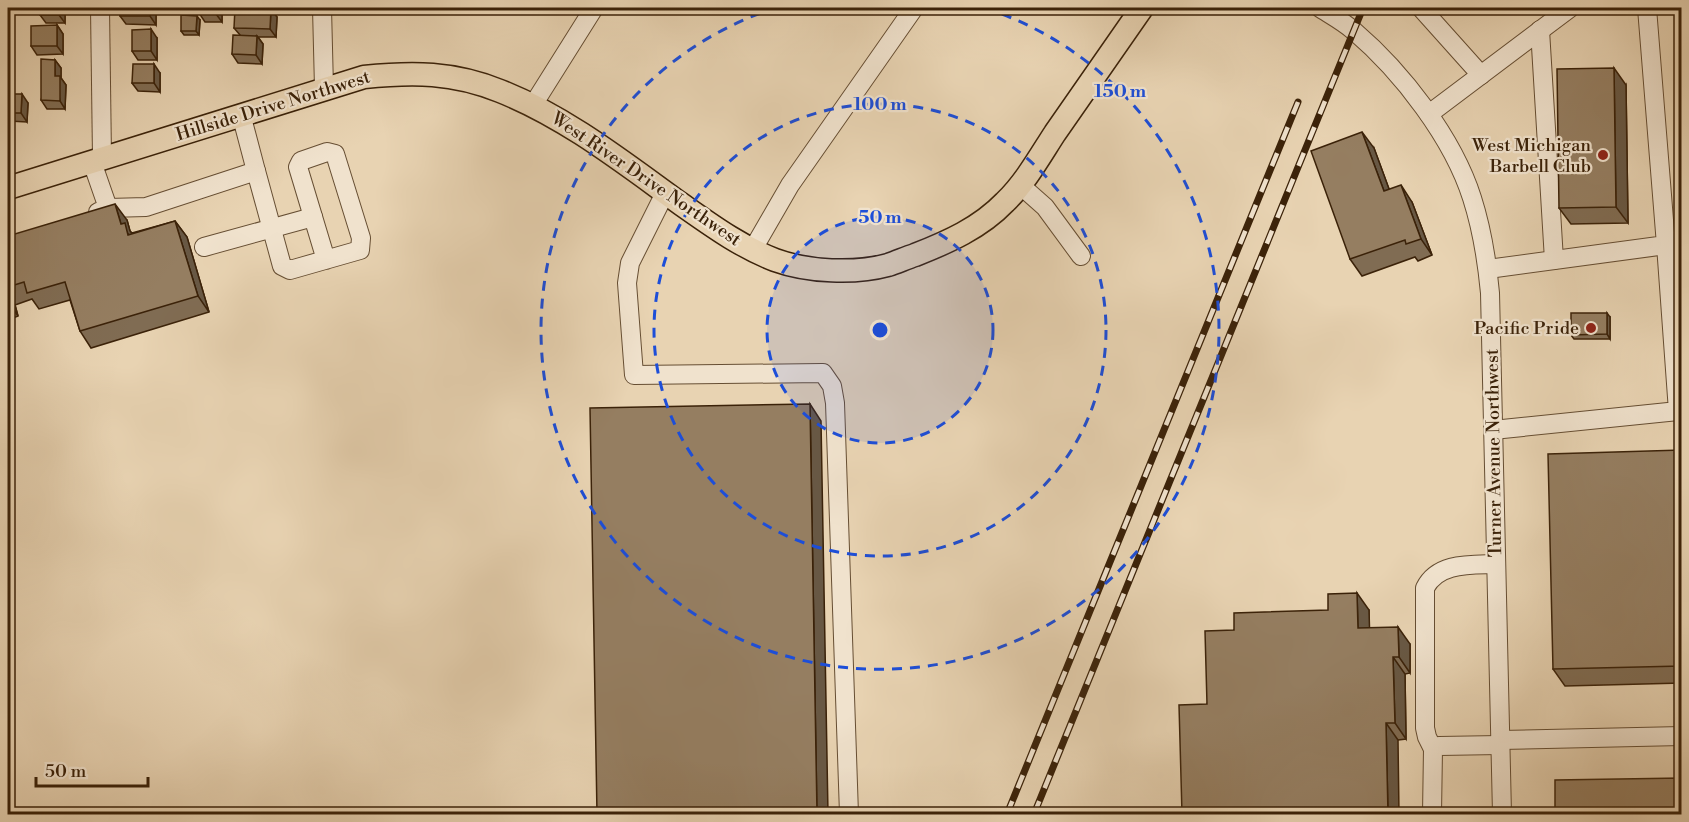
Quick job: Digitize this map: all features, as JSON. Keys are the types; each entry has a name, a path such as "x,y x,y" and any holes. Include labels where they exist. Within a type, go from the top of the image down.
{"main road":[{"name":"West River Drive Northwest","path":"533,105 577,131 735,241 776,260 802,267 860,269 888,265 936,247 978,226 1006,201 1142,8"},
{"name":"Hillside Drive Northwest","path":"8,188 364,77 427,73 472,81 533,105"}],"street":[{"path":"100,8 97,160 108,208"},
{"path":"322,8 324,88"},
{"path":"533,105 594,8"},
{"path":"753,249 790,185 914,8"},
{"name":"Turner Avenue Northwest","path":"1320,8 1354,30 1406,84 1429,114 1472,196 1483,242 1488,269 1502,814"},
{"path":"1421,8 1480,75"},
{"path":"1429,114 1570,8"},
{"path":"1493,429 1680,411 1647,8"},
{"path":"1540,30 1554,260"},
{"path":"242,114 282,266 290,270 326,260 360,250 361,238 335,154 327,152 301,160 298,167 326,260"},
{"path":"86,215 108,208 147,207 256,171"},
{"path":"1019,184 1045,207 1081,256"},
{"path":"665,193 630,263 627,283 634,375 823,373 832,386 835,403 849,814"},
{"path":"204,247 313,217"},
{"path":"1488,269 1666,245"},
{"path":"1432,814 1433,749 1425,728 1425,588 1430,579 1439,572 1455,567 1496,564"},
{"path":"1433,749 1439,746 1500,742 1682,736"}],"building":[{"path":"40,8 59,8 59,15 40,15"},
{"path":"120,8 150,8 150,16 120,16"},
{"path":"199,8 216,8 216,14 199,13"},
{"path":"235,8 271,9 270,29 234,28"},
{"path":"181,15 197,16 196,31 181,31"},
{"path":"57,25 57,46 31,46 31,26"},
{"path":"151,29 151,51 132,51 132,30"},
{"path":"233,35 257,36 256,55 232,54"},
{"path":"41,59 55,60 55,76 60,76 60,101 41,100"},
{"path":"133,64 154,64 154,83 132,83"},
{"path":"1614,68 1616,207 1559,208 1557,69"},
{"path":"8,94 22,94 21,113 8,113"},
{"path":"1362,132 1384,191 1401,185 1421,239 1406,244 1405,240 1350,259 1311,151"},
{"path":"115,204 121,224 125,223 128,235 175,221 198,296 80,331 65,282 27,293 24,282 8,287 8,236"},
{"path":"1571,313 1607,313 1607,334 1571,335"},
{"path":"810,404 817,814 597,814 590,408"},
{"path":"1682,450 1682,666 1553,669 1548,454"},
{"path":"1357,593 1358,628 1398,627 1399,657 1393,657 1395,723 1386,723 1388,814 1182,814 1179,705 1207,704 1205,631 1234,630 1234,613 1328,610 1328,594"},
{"path":"1682,778 1682,814 1555,814 1555,780"}],"railway":[{"path":"1034,814 1363,8"},
{"path":"1007,814 1298,102"}],"place":[{"name":"West Michigan Barbell Club","path":"1603,155"},
{"name":"Pacific Pride","path":"1591,328"}]}
